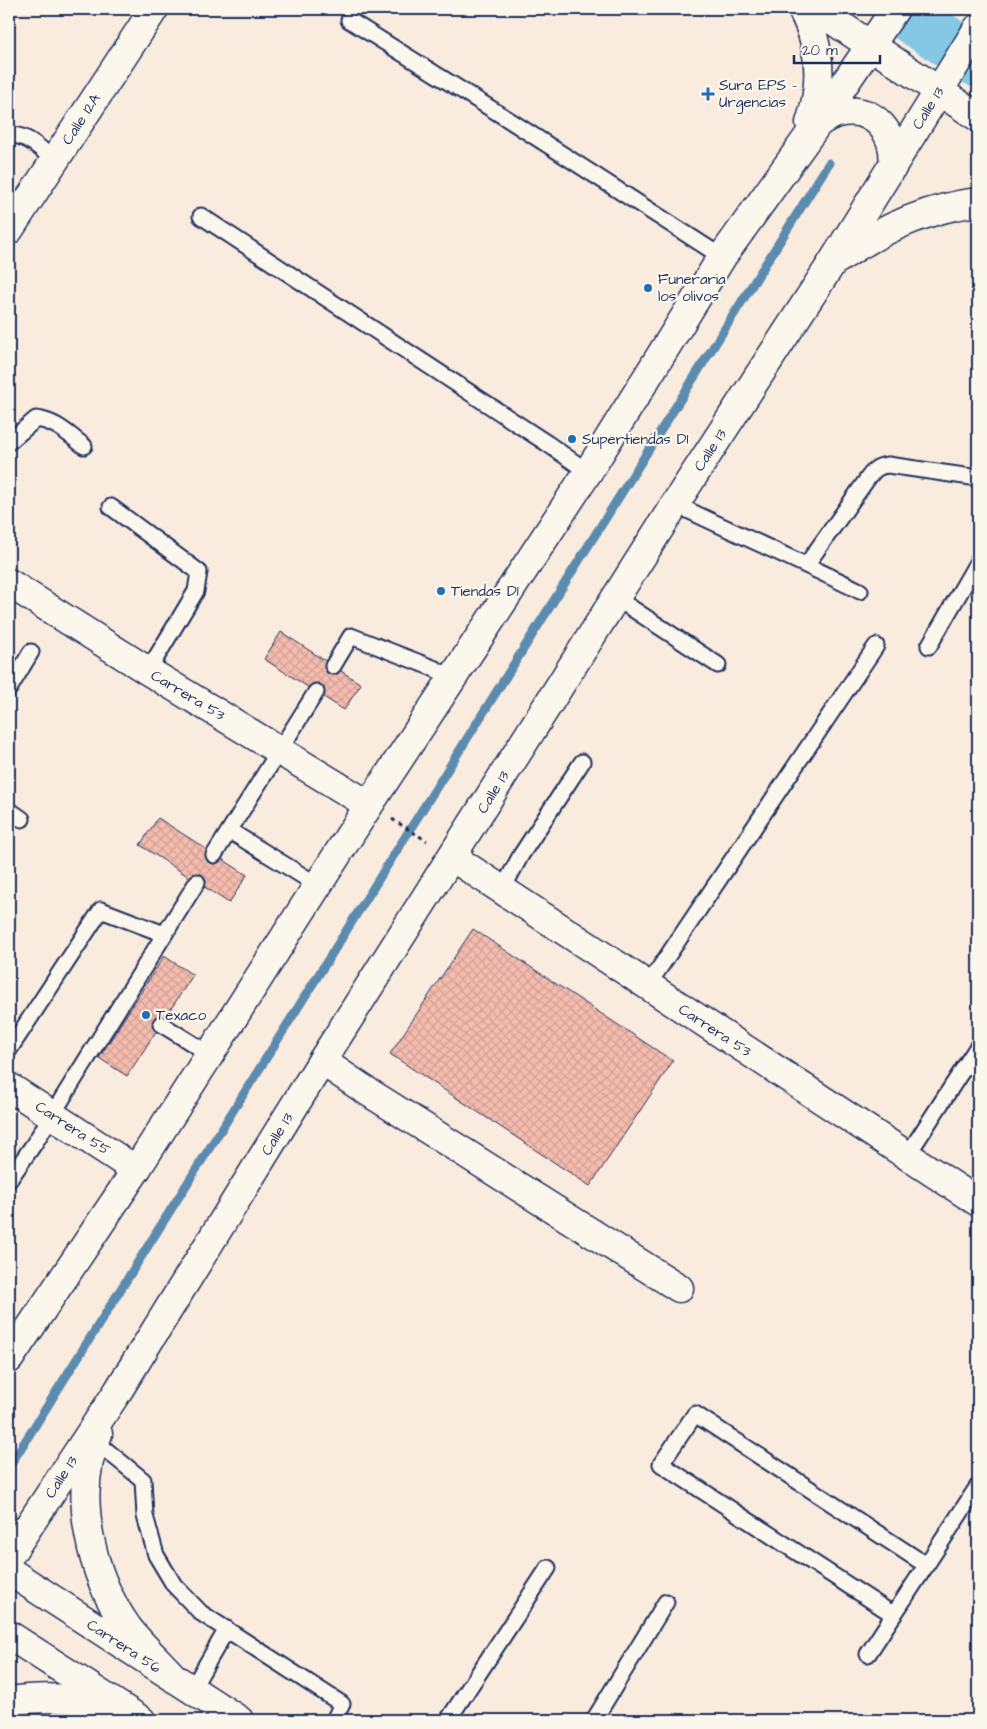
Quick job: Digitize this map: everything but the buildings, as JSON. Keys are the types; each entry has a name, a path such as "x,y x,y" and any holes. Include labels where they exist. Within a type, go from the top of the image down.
{"main road":[{"name":"Calle 12A","path":"9,230 154,9"},
{"path":"802,9 812,31 816,47 819,78 811,132"},
{"path":"816,9 882,28 944,82 978,117"},
{"path":"12,1353 136,1170 319,886 378,810 453,678 588,472 722,257 882,28"},
{"name":"Calle 13","path":"9,1556 118,1391 322,1061 675,504 832,263 978,28"},
{"path":"811,132 833,114 852,111 871,116 885,129 890,137 894,156 892,166"},
{"path":"832,263 877,234 911,219 940,210 978,202"},
{"name":"Carrera 53","path":"9,583 378,810"},
{"name":"Carrera 53","path":"452,857 978,1202"},
{"path":"322,1061 679,1288"},
{"name":"Carrera 55","path":"9,1087 136,1170"},
{"path":"118,1391 95,1441 88,1470 86,1506 88,1528 98,1571 117,1611 129,1629 183,1684"},
{"name":"Carrera 56","path":"9,1571 239,1720"},
{"path":"9,1635 130,1713"},
{"path":"9,1701 77,1699 130,1713"}],"lane":[{"path":"349,20 722,257"},
{"path":"9,136 18,134 34,143 54,160"},
{"path":"201,216 588,472"},
{"path":"9,442 36,419 47,420 84,446"},
{"path":"807,564 875,469 888,465 978,478"},
{"path":"675,504 807,564 860,591"},
{"path":"111,507 199,572 196,591 148,670"},
{"path":"929,646 978,561"},
{"path":"616,598 718,665"},
{"path":"333,666 351,636 434,668 453,678"},
{"path":"648,985 876,646"},
{"path":"9,689 31,652"},
{"path":"214,855 316,692"},
{"path":"502,890 522,855 582,762"},
{"path":"9,810 22,819"},
{"path":"230,830 319,886"},
{"path":"9,1180 127,1004 164,934 197,882"},
{"path":"9,1050 101,910 164,934"},
{"path":"161,1024 211,1055"},
{"path":"907,1156 978,1046"},
{"path":"894,1615 661,1464 695,1414 926,1565"},
{"path":"95,1441 143,1480 144,1516 156,1555 174,1585 201,1613 342,1704 334,1720"},
{"path":"868,1654 978,1486"},
{"path":"448,1720 548,1568"},
{"path":"594,1720 666,1602"},
{"path":"183,1684 227,1630"}],"path":[{"path":"378,810 427,841"}],"waterway":[{"path":"897,9 978,62"},
{"path":"9,1467 829,163"}],"place":[{"name":"Sura EPS - Urgencias","path":"708,94"},
{"name":"Funeraria los olivos","path":"648,288"},
{"name":"Supertiendas D1","path":"572,439"},
{"name":"Tiendas D1","path":"441,591"},
{"name":"Texaco","path":"146,1015"}]}
